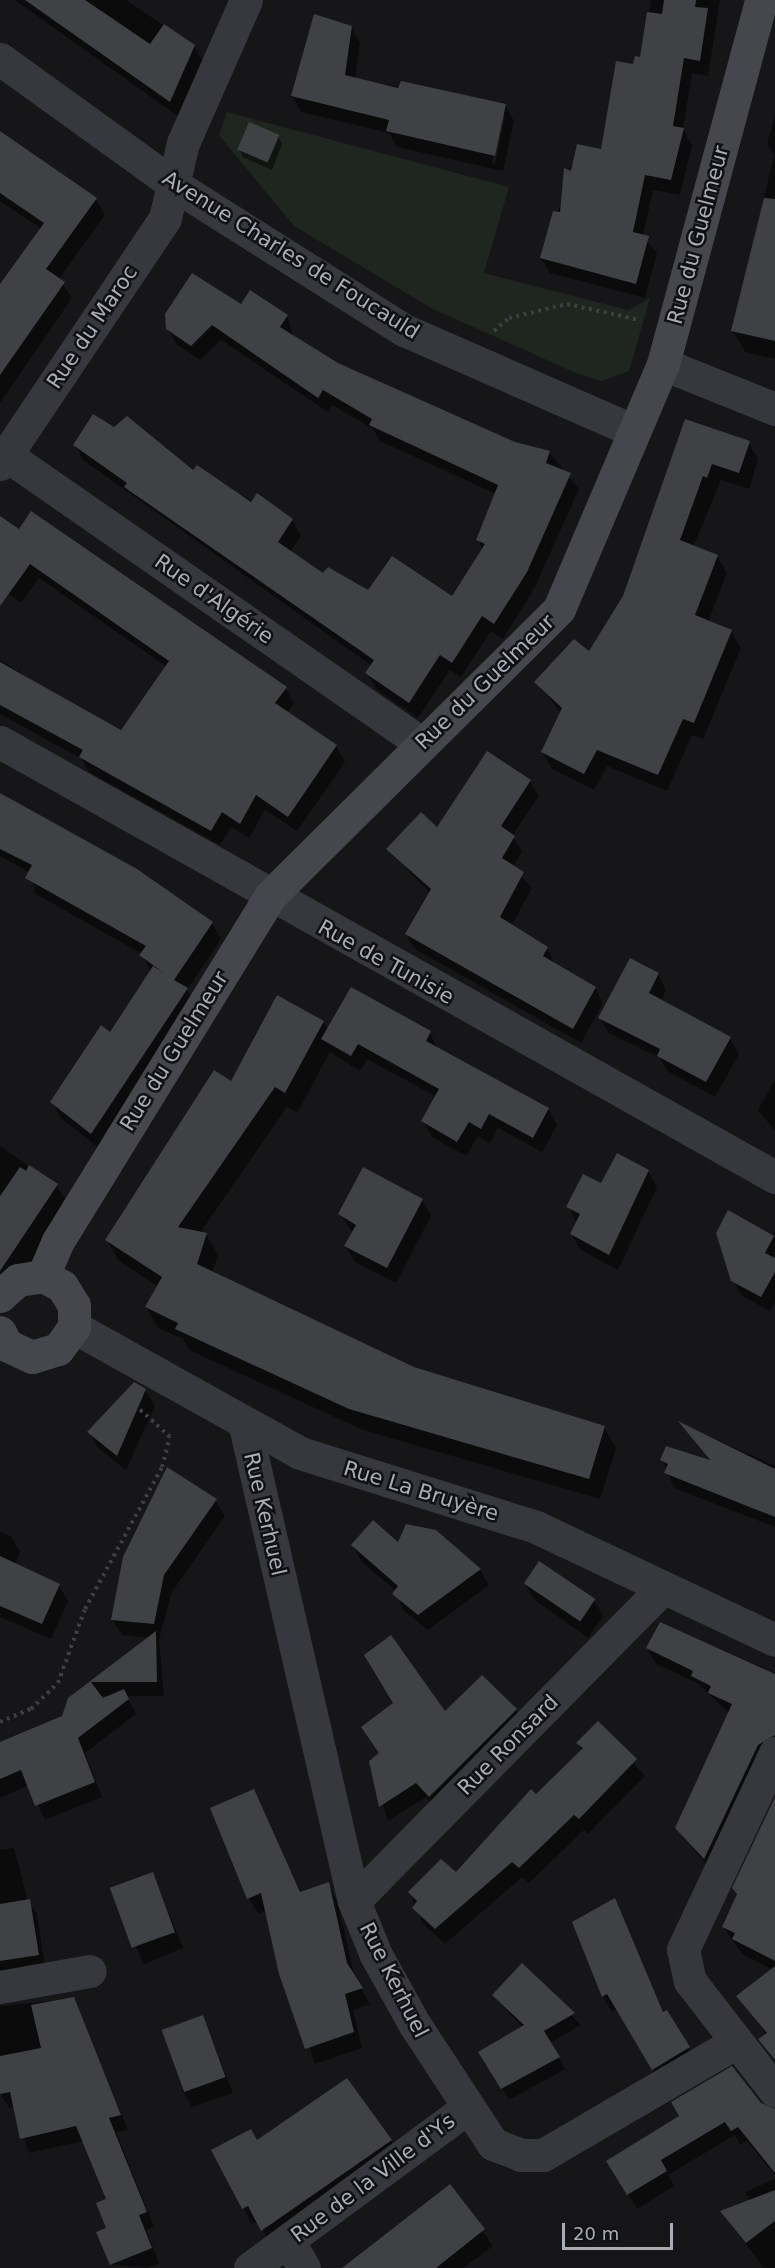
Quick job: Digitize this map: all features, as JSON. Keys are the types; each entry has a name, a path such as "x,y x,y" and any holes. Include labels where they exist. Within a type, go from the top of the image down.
{"street":[{"name":"Rue du Maroc","path":"3,459 165,218 176,186 183,143 246,0"},
{"name":"Rue du Guelmeur","path":"42,1276 58,1241 270,896 421,743 559,609 582,566 634,431 663,364 761,0"},
{"name":"Avenue Charles de Foucauld","path":"0,59 176,186 404,330 634,431"},
{"path":"663,364 775,409"},
{"name":"Rue d'Algérie","path":"3,459 421,743"},
{"name":"Rue de Tunisie","path":"0,742 270,896 775,1177"},
{"path":"0,1296 18,1280 42,1276 62,1286 74,1305 74,1327 58,1350 32,1357 2,1344"},
{"name":"Rue La Bruyère","path":"74,1327 127,1361 245,1426 300,1453 536,1527 662,1589 775,1640"},
{"name":"Rue Kerhuel","path":"245,1426 354,1901 376,1955 466,2109 493,2144 521,2155 543,2155 736,2042"},
{"name":"Rue Ronsard","path":"354,1901 662,1589"},
{"path":"775,1753 683,1949 690,1981 775,2091"},
{"path":"0,1987 90,1971"},
{"name":"Rue de la Ville d'Ys","path":"250,2268 296,2255 466,2109"}],"path":[{"path":"476,361 490,335 508,318 567,304 621,313 672,331"},
{"path":"0,1722 31,1709 58,1683 85,1609 162,1467 170,1437 112,1383 127,1361"}],"shaded area":[{"path":"227,112 509,187 484,273 628,310 650,298 629,371 602,381 578,374 433,309 294,226 219,135"}],"building":[{"path":"25,0 85,0 150,44 164,24 195,45 170,102"},
{"path":"664,0 696,0 695,7 708,8 700,61 684,58 673,126 684,128 671,180 645,175 633,232 649,236 636,284 540,258 553,211 560,212 564,168 571,171 577,144 601,149 616,61 633,64 635,56 640,57 647,12 662,14"},
{"path":"314,14 352,26 345,75 398,88 401,81 506,104 495,156 386,131 389,120 291,96"},
{"path":"249,122 279,135 268,163 237,150"},
{"path":"0,131 97,198 46,269 65,282 0,375 0,284 44,223 0,193"},
{"path":"764,198 775,199 775,341 731,331"},
{"path":"192,273 241,304 250,290 288,315 280,327 338,363 515,442 550,451 546,463 571,473 527,572 494,624 482,616 452,663 440,655 409,703 365,673 374,660 124,487 127,483 73,445 93,414 114,427 127,416 193,470 197,465 251,502 257,493 293,519 278,542 323,573 328,567 368,590 392,556 452,596 485,544 476,540 498,485 369,425 372,419 323,390 318,398 212,325 191,346 166,329 165,314"},
{"path":"685,419 750,441 739,473 712,464 707,478 703,476 680,540 718,555 695,615 732,630 694,723 683,719 658,775 597,750 584,774 541,752 562,708 534,682 574,639 589,651 623,596"},
{"path":"31,511 287,687 275,703 337,745 288,817 256,795 240,824 222,812 211,831 79,757 83,750 0,705 0,662 121,730 169,661 30,564 0,606 0,516 19,529"},
{"path":"487,751 531,780 501,826 515,836 502,858 524,872 500,917 548,947 543,956 596,987 573,1029 405,934 431,889 386,849 421,812 437,827"},
{"path":"0,793 137,869 213,922 174,980 188,988 91,1134 50,1102 101,1025 110,1032 153,966 164,973 139,955 146,946 25,878 32,865 0,849"},
{"path":"630,958 659,973 649,993 731,1037 706,1082 657,1056 660,1049 598,1018"},
{"path":"351,987 431,1031 426,1041 549,1108 533,1138 489,1114 481,1129 469,1122 457,1142 421,1121 439,1089 358,1044 351,1056 321,1039"},
{"path":"277,995 324,1021 285,1093 275,1087 178,1227 207,1233 197,1264 414,1367 605,1426 589,1479 349,1409 175,1329 178,1323 145,1307 162,1277 105,1240 214,1070 231,1081"},
{"path":"617,1153 649,1170 609,1255 570,1234 580,1214 566,1207 583,1174 601,1183"},
{"path":"29,1165 58,1184 0,1271 0,1196 20,1167 26,1171"},
{"path":"363,1167 423,1199 387,1268 344,1246 356,1225 338,1214"},
{"path":"728,1210 774,1236 765,1253 775,1258 775,1272 761,1297 731,1281 716,1233"},
{"path":"134,1382 146,1389 117,1456 87,1432"},
{"path":"678,1421 775,1469 775,1517 664,1473 668,1464 660,1460 666,1446 710,1460"},
{"path":"167,1467 217,1499 164,1575 154,1624 111,1620 123,1557"},
{"path":"373,1520 398,1542 406,1524 436,1530 481,1569 418,1615 392,1594 398,1586 351,1545"},
{"path":"0,1556 60,1584 42,1624 0,1606"},
{"path":"539,1561 595,1599 580,1621 524,1583"},
{"path":"660,1622 775,1674 775,1735 758,1745 704,1859 675,1828 732,1704 708,1693 711,1686 691,1676 693,1671 646,1648"},
{"path":"156,1631 157,1682 91,1682 103,1698 124,1689 129,1699 78,1738 95,1782 35,1806 21,1770 0,1779 0,1742 62,1716 68,1698"},
{"path":"391,1635 445,1711 482,1675 517,1709 429,1797 416,1783 379,1807 369,1761 379,1753 361,1727 393,1703 364,1655"},
{"path":"598,1721 637,1759 579,1819 574,1815 519,1868 512,1862 435,1929 412,1908 417,1901 408,1892 441,1859 456,1872 531,1789 536,1794 583,1748 576,1743"},
{"path":"254,1789 300,1892 329,1882 347,1963 363,1988 345,1994 354,2032 305,2049 279,1974 261,1893 247,1899 210,1808"},
{"path":"775,1797 775,1961 732,1939 735,1933 722,1927 737,1894 732,1888"},
{"path":"153,1872 175,1932 132,1948 110,1888"},
{"path":"615,1898 663,2012 667,2010 690,2047 652,2070 607,1994 602,1997 572,1922"},
{"path":"30,1899 39,1955 0,1961 0,1904"},
{"path":"522,1963 575,2013 544,2031 560,2057 501,2089 478,2052 524,2025 492,1995"},
{"path":"775,1966 775,2060 758,2039 767,2033 736,1996"},
{"path":"74,1997 121,2115 109,2118 147,2212 139,2215 152,2248 110,2265 96,2232 106,2228 96,2203 106,2199 76,2126 20,2139 10,2092 0,2094 0,2056 41,2048 31,2005"},
{"path":"203,2015 226,2077 184,2092 162,2030"},
{"path":"732,2066 761,2103 775,2109 775,2173 738,2127 731,2131 725,2122 661,2160 667,2171 627,2195 606,2161 679,2116 671,2102"},
{"path":"347,2078 392,2140 261,2231 248,2206 242,2209 211,2150 251,2129 257,2140"},
{"path":"450,2184 485,2229 436,2268 342,2268"},
{"path":"775,2190 775,2221 746,2243 720,2211"}]}
